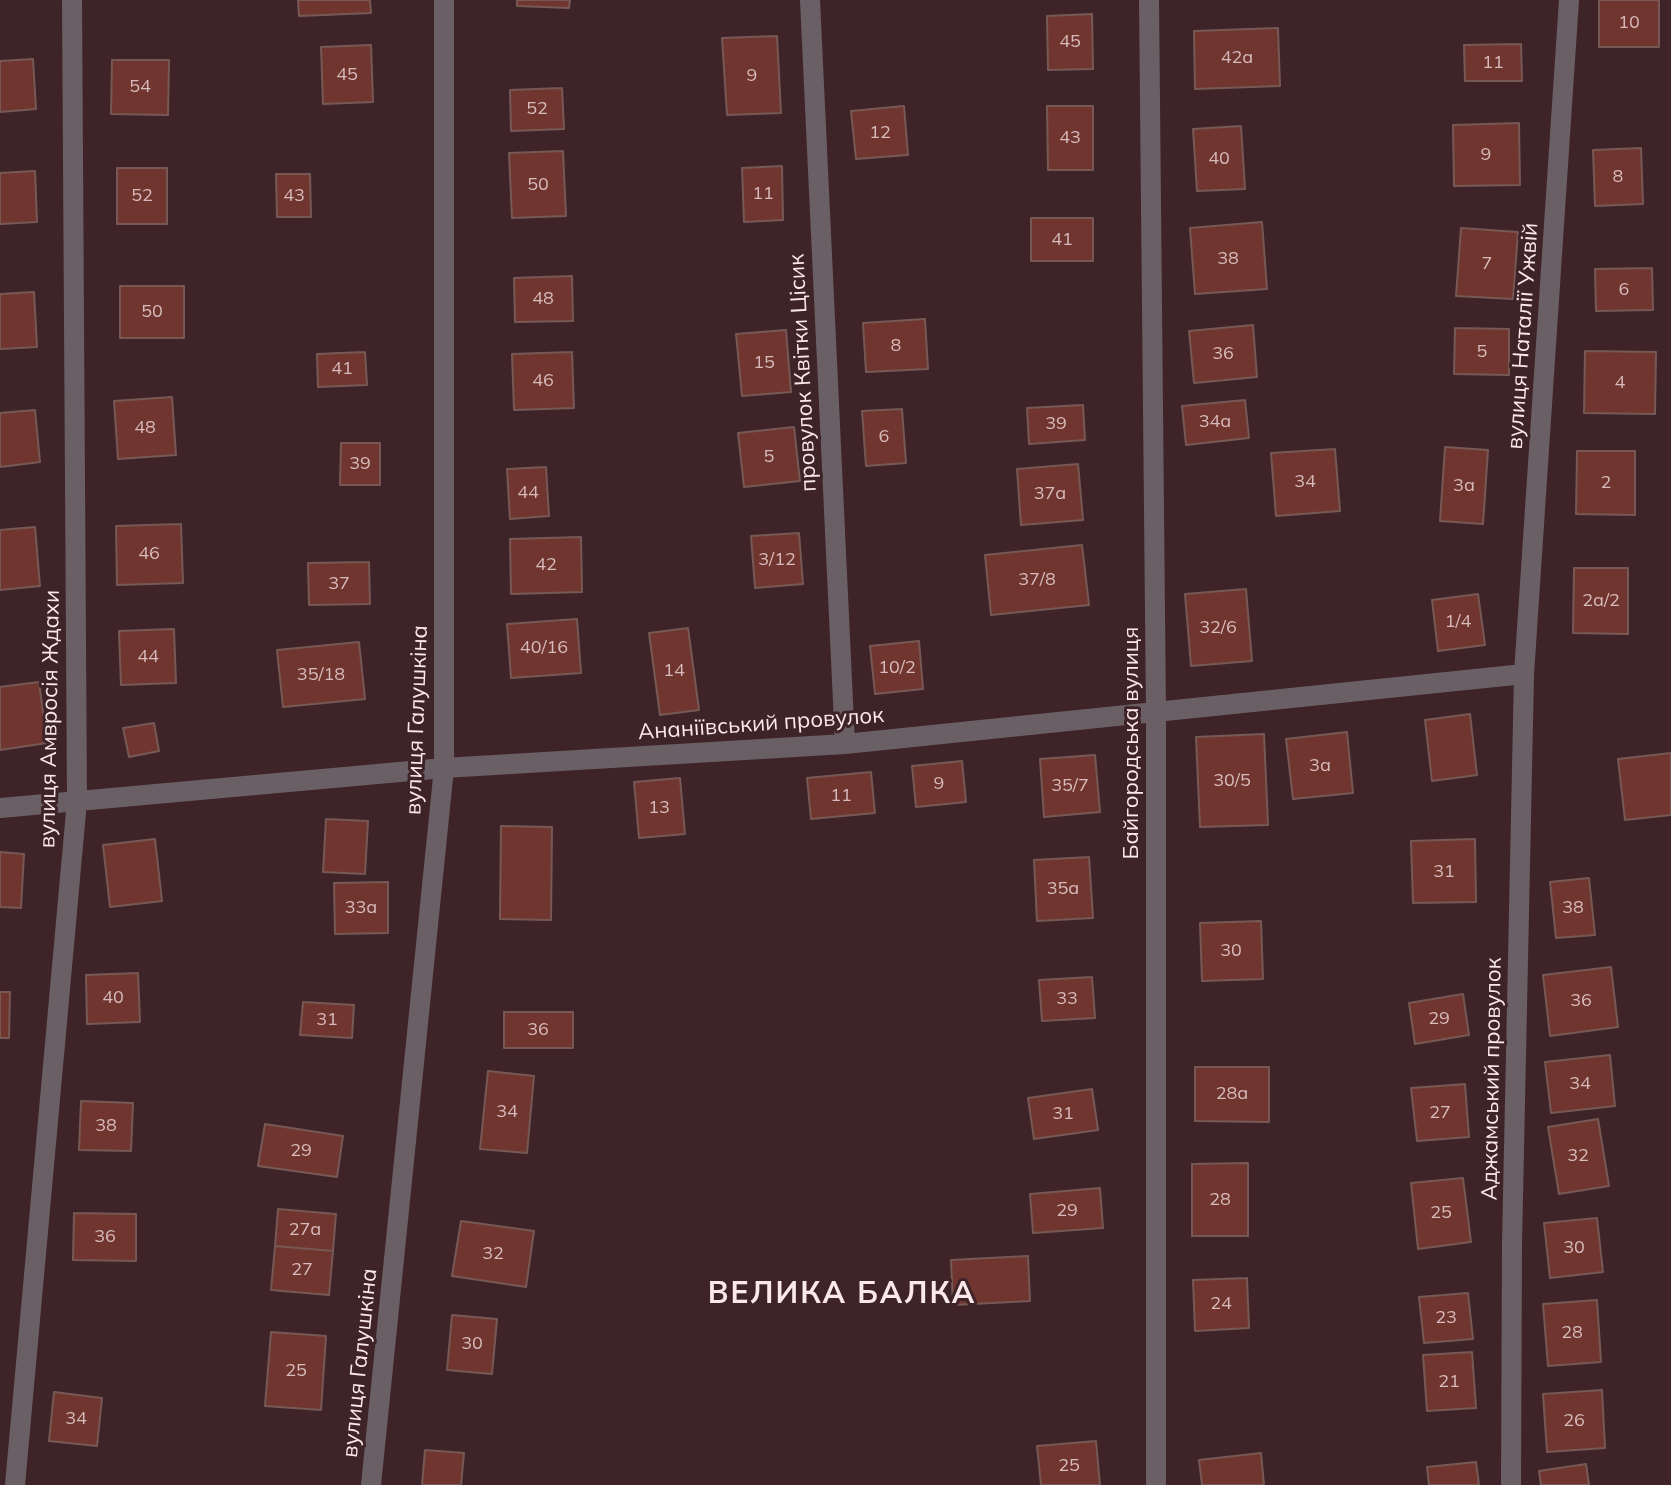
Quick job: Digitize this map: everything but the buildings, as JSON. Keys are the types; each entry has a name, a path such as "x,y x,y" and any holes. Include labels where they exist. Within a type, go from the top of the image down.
{"street":[{"name":"вулиця Амвросія Ждахи","path":"15,1485 77,801 72,0"},
{"name":"вулиця Галушкіна","path":"371,1485 444,768 444,0"},
{"name":"провулок Квітки Цісик","path":"810,0 845,744"},
{"name":"Байгородська вулиця","path":"1149,0 1156,713 1156,1485"},
{"name":"вулиця Наталії Ужвій","path":"1524,674 1569,0"},
{"name":"Ананіївський провулок","path":"0,808 444,768 845,744 1524,674"},
{"name":"Аджамський провулок","path":"1511,1485 1512,1244 1524,674"}],"district":[{"name":"ВЕЛИКА БАЛКА","path":"842,1294"}]}
